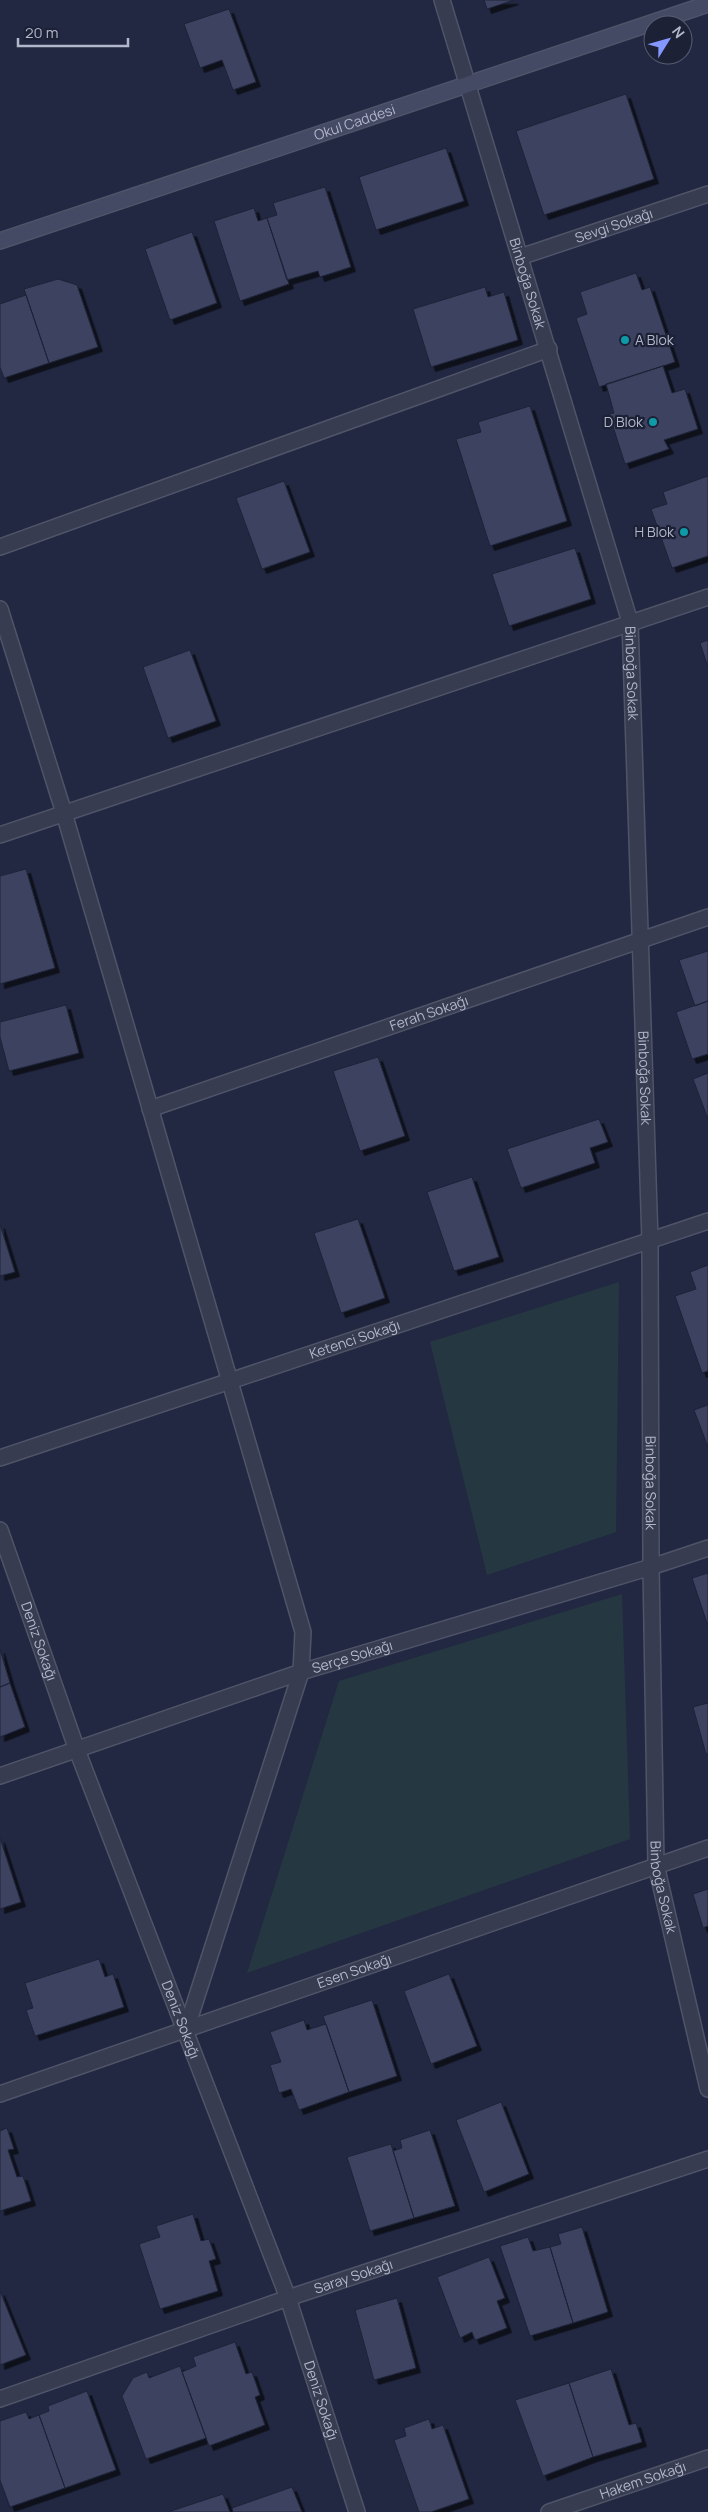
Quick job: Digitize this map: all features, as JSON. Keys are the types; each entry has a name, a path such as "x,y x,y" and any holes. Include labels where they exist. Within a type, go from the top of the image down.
{"main road":[{"name":"Okul Caddesi","path":"0,241 708,4"}],"street":[{"name":"Binboğa Sokak","path":"442,0 466,86 549,349 630,622 650,1240 651,1567 656,1865 708,2089"},
{"name":"Sevgi Sokağı","path":"520,257 708,194"},
{"path":"0,546 549,349"},
{"path":"0,835 708,597"},
{"path":"0,609 64,814 303,1632 301,1672 186,2030"},
{"name":"Ferah Sokağı","path":"150,1109 641,938 708,917"},
{"name":"Ketenci Sokağı","path":"0,1458 708,1221"},
{"name":"Deniz Sokağı","path":"0,1530 77,1750 288,2298 357,2512"},
{"name":"Serçe Sokağı","path":"0,1776 301,1672 651,1567 708,1548"},
{"name":"Esen Sokağı","path":"0,2094 708,1848"},
{"name":"Saray Sokağı","path":"0,2399 288,2298 708,2159"},
{"name":"Hakem Sokağı","path":"549,2512 708,2458"}],"shaded area":[{"path":"619,1282 616,1532 487,1575 430,1342"},
{"path":"622,1594 630,1839 247,1973 339,1681"}],"building":[{"path":"484,0 514,0 487,9"},
{"path":"229,9 256,82 233,90 222,60 200,68 184,24"},
{"path":"626,94 654,179 544,215 516,131"},
{"path":"446,148 464,201 376,230 359,177"},
{"path":"325,187 351,267 320,277 318,271 287,280 267,218 277,215 273,203"},
{"path":"254,208 258,221 267,218 289,284 240,301 214,221"},
{"path":"192,232 217,303 170,320 145,249"},
{"name":"A Blok","path":"636,273 642,290 650,287 675,362 599,387 576,318 587,314 580,292"},
{"path":"58,279 77,285 98,347 49,363 24,289"},
{"path":"485,287 488,297 504,292 518,340 431,367 413,309"},
{"path":"26,295 49,363 4,378 0,367 0,304"},
{"name":"D Blok","path":"663,366 672,393 685,389 698,429 664,440 669,449 625,464 609,414 614,413 606,384"},
{"path":"530,406 567,521 490,546 456,439 481,432 478,422"},
{"name":"H Blok","path":"708,476 708,556 672,568 651,509 667,504 663,492"},
{"path":"284,481 310,552 262,569 236,498"},
{"path":"575,548 591,599 509,626 492,574"},
{"path":"708,640 708,667 700,643"},
{"path":"190,650 216,721 168,738 143,667"},
{"path":"26,869 55,968 0,984 0,876"},
{"path":"708,951 708,1001 695,1006 679,960"},
{"path":"708,1001 708,1054 692,1059 676,1012"},
{"path":"66,1005 79,1053 9,1071 0,1037 0,1022"},
{"path":"378,1057 405,1136 360,1151 333,1071"},
{"path":"708,1073 708,1119 693,1079"},
{"path":"599,1119 608,1142 590,1148 595,1163 521,1188 507,1149"},
{"path":"472,1177 499,1257 454,1271 427,1192"},
{"path":"358,1219 385,1298 341,1313 314,1233"},
{"path":"0,1224 15,1272 0,1276"},
{"path":"708,1265 708,1371 702,1373 675,1296 696,1289 690,1272"},
{"path":"708,1405 708,1447 694,1410"},
{"path":"708,1573 708,1626 692,1578"},
{"path":"0,1649 10,1683 0,1687"},
{"path":"10,1683 25,1727 0,1737 0,1687"},
{"path":"708,1703 708,1753 706,1754 693,1707"},
{"path":"0,1838 21,1902 0,1909"},
{"path":"708,1889 708,1926 703,1928 693,1894"},
{"path":"99,1959 105,1977 113,1974 124,2007 35,2036 26,2010 33,2008 25,1983"},
{"path":"449,1974 477,2046 431,2064 404,1991"},
{"path":"372,2000 397,2076 349,2092 323,2016"},
{"path":"304,2020 307,2030 326,2024 349,2092 299,2110 291,2089 279,2093 270,2065 281,2062 270,2032"},
{"path":"501,2102 529,2174 484,2192 456,2120"},
{"path":"7,2128 14,2149 8,2150 17,2177 23,2176 31,2201 0,2211 0,2131"},
{"path":"430,2130 455,2206 414,2218 393,2151 402,2148 400,2140"},
{"path":"391,2144 414,2218 370,2231 347,2157"},
{"path":"193,2214 201,2241 209,2239 216,2259 209,2261 218,2291 160,2309 139,2244 160,2237 156,2226"},
{"path":"582,2227 608,2312 573,2323 550,2247 561,2244 558,2234"},
{"path":"528,2237 533,2251 550,2247 573,2323 530,2336 500,2246"},
{"path":"489,2257 505,2298 497,2301 507,2328 475,2340 472,2332 460,2338 437,2277"},
{"path":"0,2291 26,2355 0,2365"},
{"path":"397,2298 416,2368 374,2380 355,2310"},
{"path":"235,2342 246,2374 252,2372 260,2395 255,2397 265,2425 209,2446 182,2372 196,2366 193,2357"},
{"path":"180,2366 206,2438 146,2459 122,2396 133,2378 147,2372 149,2378"},
{"path":"611,2369 629,2425 636,2423 642,2442 593,2457 569,2383"},
{"path":"569,2383 593,2457 543,2476 515,2400"},
{"path":"87,2391 116,2470 65,2488 39,2415 49,2411 48,2406"},
{"path":"26,2412 29,2419 39,2415 65,2488 10,2507 0,2480 0,2421"},
{"path":"429,2419 432,2429 443,2425 469,2499 431,2512 419,2512 394,2440 406,2436 404,2428"},
{"path":"292,2487 302,2512 233,2512 232,2508"},
{"path":"223,2494 230,2512 168,2512"}],"place":[{"name":"A Blok","path":"625,340"},
{"name":"D Blok","path":"653,422"},
{"name":"H Blok","path":"684,532"}]}
